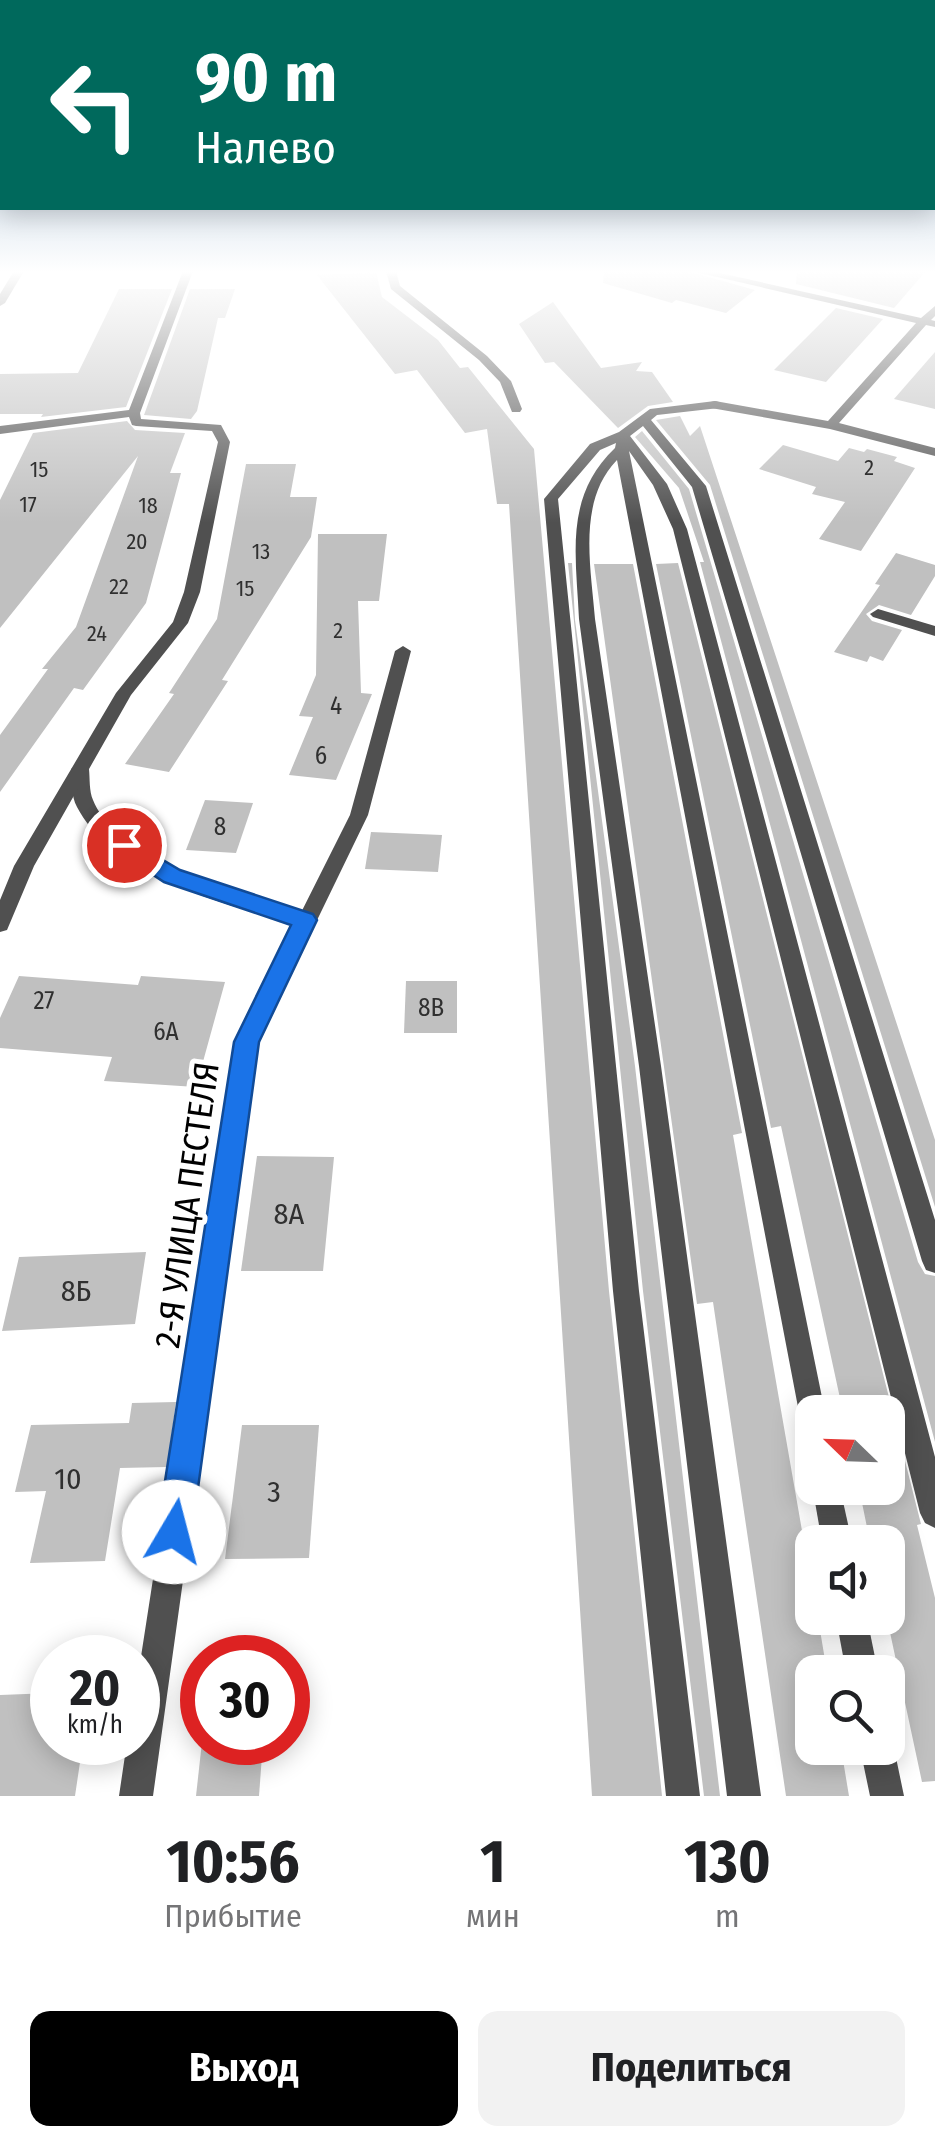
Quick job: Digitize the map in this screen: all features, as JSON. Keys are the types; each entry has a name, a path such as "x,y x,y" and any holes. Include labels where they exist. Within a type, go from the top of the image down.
{"street":[{"path":"0,924 24,866 80,768 124,693 180,623 192,592 224,442 217,428 136,422 134,413 156,355"},
{"path":"479,355 505,381 516,410"},
{"path":"831,425 899,355"},
{"path":"744,1796 650,1066 587,618 584,551 588,496 597,475 621,443 654,412 715,405 831,425 935,452"},
{"path":"0,430 134,413"},
{"path":"645,420 699,486 935,1261"},
{"path":"621,443 807,1395"},
{"path":"621,443 660,484 680,528 935,1513"},
{"path":"621,443 596,447 550,499 626,1291 683,1796"},
{"path":"878,614 935,632"},
{"name":"2-Я УЛИЦА ПЕСТЕЛЯ","path":"136,1796 247,1042 358,815 403,651"},
{"path":"80,768 84,804 124,845 172,876 305,920"},
{"path":"881,1765 887,1796"}],"building":[{"path":"87,355 146,355 126,407 41,417 43,414 0,414 0,374 78,373"},
{"path":"166,355 210,355 197,411 191,419 144,415"},
{"path":"380,355 450,355 460,368 468,367 534,449 609,1291 662,1796 592,1796 509,504 497,504 487,429 465,433 417,370 395,374"},
{"path":"540,355 591,355 601,368 642,362 636,371 652,372 673,402 648,406 618,428 554,362 545,363"},
{"path":"789,355 851,355 826,382 774,370"},
{"path":"933,355 935,355 935,409 894,399"},
{"path":"680,416 690,436 700,426 935,1140 935,1207 710,485 656,420"},
{"path":"127,421 135,430 185,433 170,473 181,473 146,603 83,690 74,688 0,792 0,735 48,669 42,669 76,627 138,456 0,628 0,500 33,433"},
{"path":"642,431 689,489 918,1262 925,1274 935,1276 935,1442 700,562 704,562 679,488 635,437"},
{"path":"783,445 838,461 849,448 864,452 867,449 897,457 894,461 915,468 861,551 819,539 845,502 812,494 816,487 759,469"},
{"path":"246,464 296,464 290,497 317,497 311,537 222,680 228,681 169,772 125,764 174,694 169,693 217,619"},
{"path":"318,534 387,534 379,601 358,601 361,693 372,694 336,780 289,775 313,717 299,716 316,675"},
{"path":"896,553 935,565 935,576 911,615 879,605 866,614 872,621 902,630 883,661 870,656 867,662 834,652 880,585 875,584"},
{"path":"568,563 572,563 575,620 635,1066 720,1796 704,1796 643,1291"},
{"path":"678,563 888,1395 839,1395 781,1126 771,1128 656,564"},
{"path":"594,564 633,564 742,1133 733,1135 801,1525 795,1525 795,1635 821,1635 824,1655 795,1655 795,1765 844,1765 849,1796 786,1796 713,1302 697,1304"},
{"path":"205,800 253,803 236,853 186,850"},
{"path":"371,832 442,835 438,872 365,869"},
{"path":"19,976 138,985 141,976 225,982 196,1087 104,1081 112,1057 0,1048 0,1018"},
{"path":"406,981 457,981 457,1033 404,1033"},
{"path":"257,1156 334,1157 323,1271 241,1271"},
{"path":"146,1252 135,1324 2,1331 19,1257"},
{"path":"176,1402 167,1467 120,1468 105,1561 30,1563 46,1491 15,1492 31,1425 129,1423 132,1403"},
{"path":"242,1425 319,1425 309,1558 225,1559"},
{"path":"905,1461 935,1598 935,1781 922,1782 905,1702 905,1655 895,1655 891,1635 905,1635 905,1525 867,1525 862,1505 905,1505"},
{"path":"30,1694 30,1765 80,1765 75,1796 0,1796 0,1695"},
{"path":"199,1765 261,1765 259,1796 196,1796"}],"route":[{"path":"124,845 172,876 305,920 247,1042 174,1532"}]}
